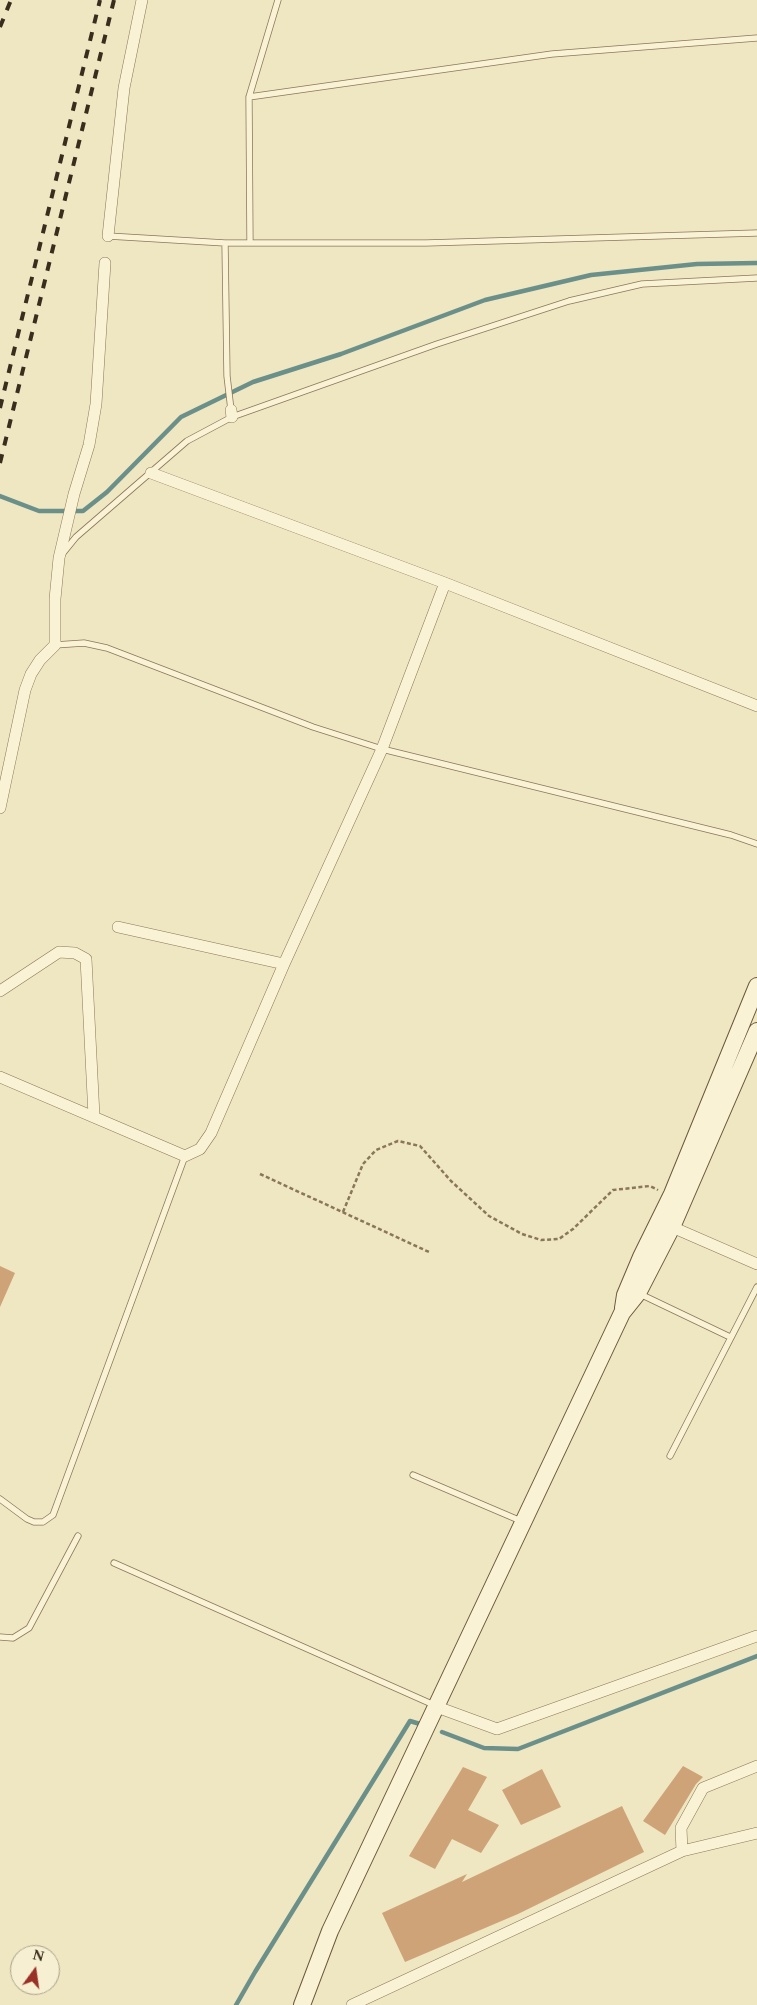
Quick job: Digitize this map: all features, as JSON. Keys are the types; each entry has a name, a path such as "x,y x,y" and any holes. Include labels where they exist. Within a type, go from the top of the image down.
{"street":[{"path":"108,236 124,88 142,0"},
{"path":"0,808 25,690 31,674 40,660 55,645 55,599 59,558 74,494 89,445 96,404 105,263"},
{"path":"151,473 445,583 757,706"},
{"path":"0,1077 185,1156 200,1149 211,1133 284,964 382,749 445,583"},
{"path":"118,927 284,964"},
{"path":"0,991 59,952 75,953 86,960 94,1116"},
{"path":"622,1313 625,1295 641,1257 672,1194 757,986"},
{"path":"302,2005 330,1932 622,1313 638,1293 672,1227 757,1031"},
{"path":"672,1227 757,1264"},
{"path":"437,1707 497,1729 757,1636"},
{"path":"682,1852 681,1828 703,1788 757,1766"},
{"path":"352,2005 682,1852 757,1833"}],"lane":[{"path":"250,243 249,97 278,0"},
{"path":"249,97 552,54 757,38"},
{"path":"108,236 225,243 426,243 757,233"},
{"path":"225,243 228,376 232,414"},
{"path":"59,558 76,537 187,441 232,414 437,344 569,302 642,284 757,278"},
{"path":"55,645 84,643 107,648 313,726 382,749 732,835 757,844"},
{"path":"0,1499 27,1520 44,1522 53,1515 185,1156"},
{"path":"670,1456 757,1287"},
{"path":"638,1293 730,1337"},
{"path":"412,1475 523,1522"},
{"path":"0,1637 13,1638 29,1628 78,1536"},
{"path":"114,1563 437,1707"}],"path":[{"path":"343,1212 363,1164 376,1150 398,1141 420,1146 451,1181 489,1216 522,1234 541,1240 559,1239 573,1229 613,1190 650,1186 672,1194"},
{"path":"260,1174 429,1252"}],"building":[{"path":"0,1266 15,1273 0,1307"},
{"path":"683,1766 703,1777 696,1784 665,1835 643,1821"},
{"path":"463,1767 487,1777 468,1810 499,1825 481,1853 452,1839 435,1869 409,1856"},
{"path":"542,1769 561,1807 521,1825 502,1790"},
{"path":"622,1806 644,1852 518,1914 405,1962 382,1913 467,1874 462,1882"}],"waterway":[{"path":"0,496 39,511 83,511 107,492 181,417 253,382 341,354 485,300 591,275 697,264 757,263"},
{"path":"442,1732 484,1748 518,1749 757,1656"},
{"path":"236,2005 410,1721 420,1724"}],"railway":[{"path":"0,27 11,0"},
{"path":"0,408 100,0"},
{"path":"0,463 114,0"}]}
